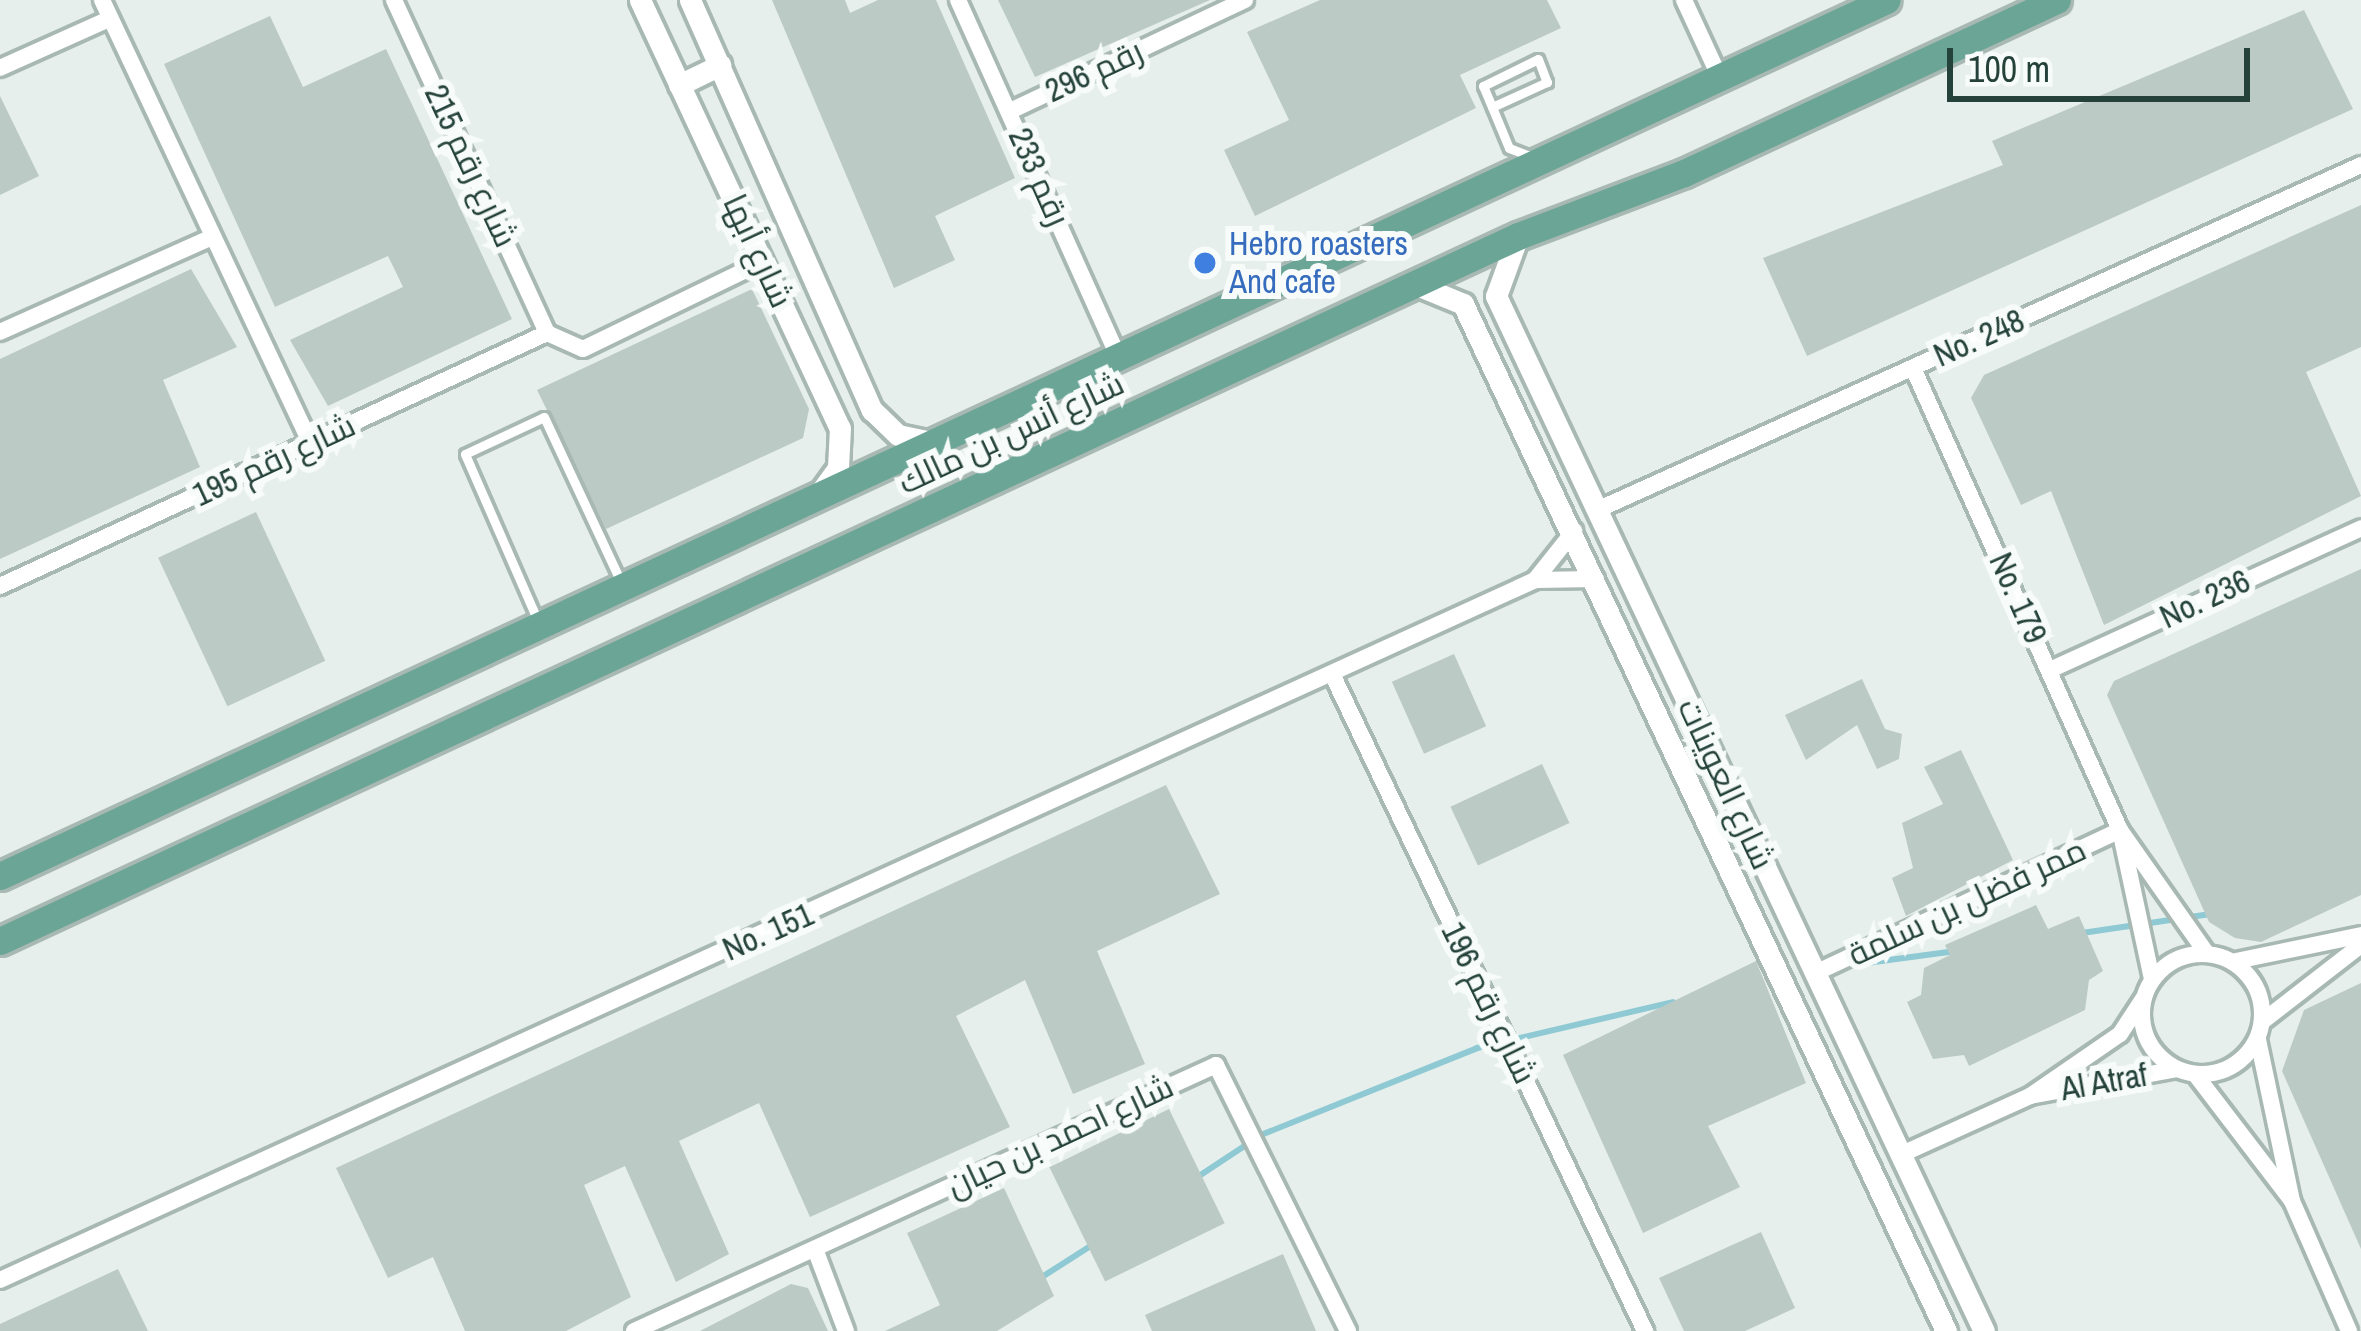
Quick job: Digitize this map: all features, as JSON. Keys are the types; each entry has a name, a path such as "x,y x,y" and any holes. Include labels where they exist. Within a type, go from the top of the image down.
{"main road":[{"name":"شارع أنس بن مالك","path":"0,876 814,502 1117,354 1886,0"},
{"name":"شارع أنس بن مالك","path":"0,941 1518,236 1684,173 2057,0"}],"street":[{"path":"102,0 106,20 310,443"},
{"name":"شارع رقم 215","path":"394,0 547,332"},
{"name":"شارع أبها","path":"640,0 826,397 842,446 814,502"},
{"name":"شارع أبها","path":"689,0 882,424 937,443"},
{"name":"رقم 233","path":"958,0 1117,354"},
{"name":"رقم 296","path":"1010,111 1222,5 1245,0"},
{"path":"1684,0 1720,78"},
{"path":"0,68 106,20"},
{"path":"680,85 720,65"},
{"name":"No. 248","path":"1597,510 2361,165"},
{"name":"شارع العوينات","path":"1518,236 1496,296 1984,1331"},
{"path":"0,332 210,238"},
{"path":"547,332 583,349 763,262"},
{"name":"شارع العوينات","path":"1417,285 1463,304 1574,531 1946,1331"},
{"name":"شارع رقم 195","path":"0,586 547,332"},
{"path":"1500,378 1498,342 1528,360"},
{"name":"No. 179","path":"1913,368 2120,830 2207,954"},
{"path":"826,397 861,382"},
{"name":"No. 236","path":"2050,670 2361,528"},
{"name":"No. 151","path":"1535,580 1574,531"},
{"name":"No. 151","path":"0,1280 1535,580 1596,579"},
{"name":"شارع رقم 196","path":"1333,676 1646,1331"},
{"name":"No. 179","path":"2120,830 2152,980"},
{"name":"ممر فضل بن سلمة","path":"1815,973 2120,830"},
{"path":"2152,980 2207,954 2236,961 2361,934"},
{"path":"2349,1331 2292,1201 2258,1040 2263,1021 2361,945"},
{"path":"2236,961 2263,1021"},
{"name":"Al Atraf","path":"1900,1156 2030,1096 2120,1034 2152,980"},
{"name":"Al Atraf","path":"2144,999 2147,1040 2186,1072"},
{"name":"Al Atraf","path":"2030,1096 2232,1067 2258,1040"},
{"name":"شارع احمد بن حيان","path":"634,1331 1216,1065 1348,1331"},
{"path":"2186,1072 2292,1201"},
{"path":"1853,1127 1881,1116"},
{"path":"1887,1202 1917,1190"},
{"path":"815,1249 846,1331"}],"lane":[{"path":"1492,107 1547,82 1538,58 1483,86 1509,148 1541,160"},
{"path":"541,628 465,454 544,418 625,588"}],"building":[{"path":"772,0 845,0 850,13 878,0 936,0 1015,178 935,216 955,260 894,288"},
{"path":"998,0 1210,0 1035,77"},
{"path":"1320,0 1547,0 1561,28 1460,75 1476,108 1255,216 1224,150 1289,120 1247,32"},
{"path":"2304,10 2353,109 1807,356 1763,258 2003,165 1992,141"},
{"path":"270,16 303,87 386,49 512,319 328,406 290,340 403,287 388,256 275,307 164,64"},
{"path":"0,96 39,176 0,195"},
{"path":"2361,205 2361,347 2306,372 2361,496 2104,625 2051,491 2021,505 1971,398 1984,375"},
{"path":"191,269 237,347 163,380 200,467 0,559 0,359"},
{"path":"752,289 809,409 803,438 606,529 537,390"},
{"path":"256,512 325,661 227,706 158,558"},
{"path":"2361,569 2361,895 2261,942 2235,938 2209,922 2107,695 2114,681"},
{"path":"1454,654 1486,726 1424,754 1392,682"},
{"path":"1862,679 1885,729 1902,734 1899,759 1877,769 1857,725 1806,760 1785,715"},
{"path":"1961,750 2013,860 1906,916 1892,878 1913,868 1902,823 1943,804 1924,767"},
{"path":"1542,764 1569,823 1478,866 1450,807"},
{"path":"1166,785 1220,894 1097,951 1145,1064 1073,1094 1025,980 956,1016 1010,1127 810,1217 759,1103 679,1141 729,1254 676,1282 625,1166 584,1185 631,1297 566,1331 465,1331 433,1257 388,1278 336,1168"},
{"path":"2036,905 2048,929 2079,916 2103,971 2089,980 2085,1010 1969,1066 1964,1055 1933,1059 1907,1002 1921,995 1924,968 1950,955 1945,945"},
{"path":"1756,961 1806,1083 1708,1126 1740,1187 1643,1233 1563,1055"},
{"path":"2361,983 2361,1249 2282,1071 2304,1010"},
{"path":"1169,1109 1225,1223 1105,1281 1049,1167"},
{"path":"1004,1188 1054,1296 997,1331 885,1331 940,1305 907,1233"},
{"path":"1761,1232 1795,1308 1745,1331 1684,1331 1659,1278"},
{"path":"1283,1254 1316,1331 1152,1331 1145,1315"},
{"path":"118,1269 148,1331 0,1331 0,1324"},
{"path":"791,1284 808,1288 828,1331 700,1331"}],"waterway":[{"path":"2082,933 2211,914"},
{"path":"1844,966 1956,951"},
{"path":"1199,1176 1261,1135 1477,1048 1673,1002"},
{"path":"1042,1277 1092,1245"}],"place":[{"name":"Hebro roasters And cafe","path":"1205,263"}]}
